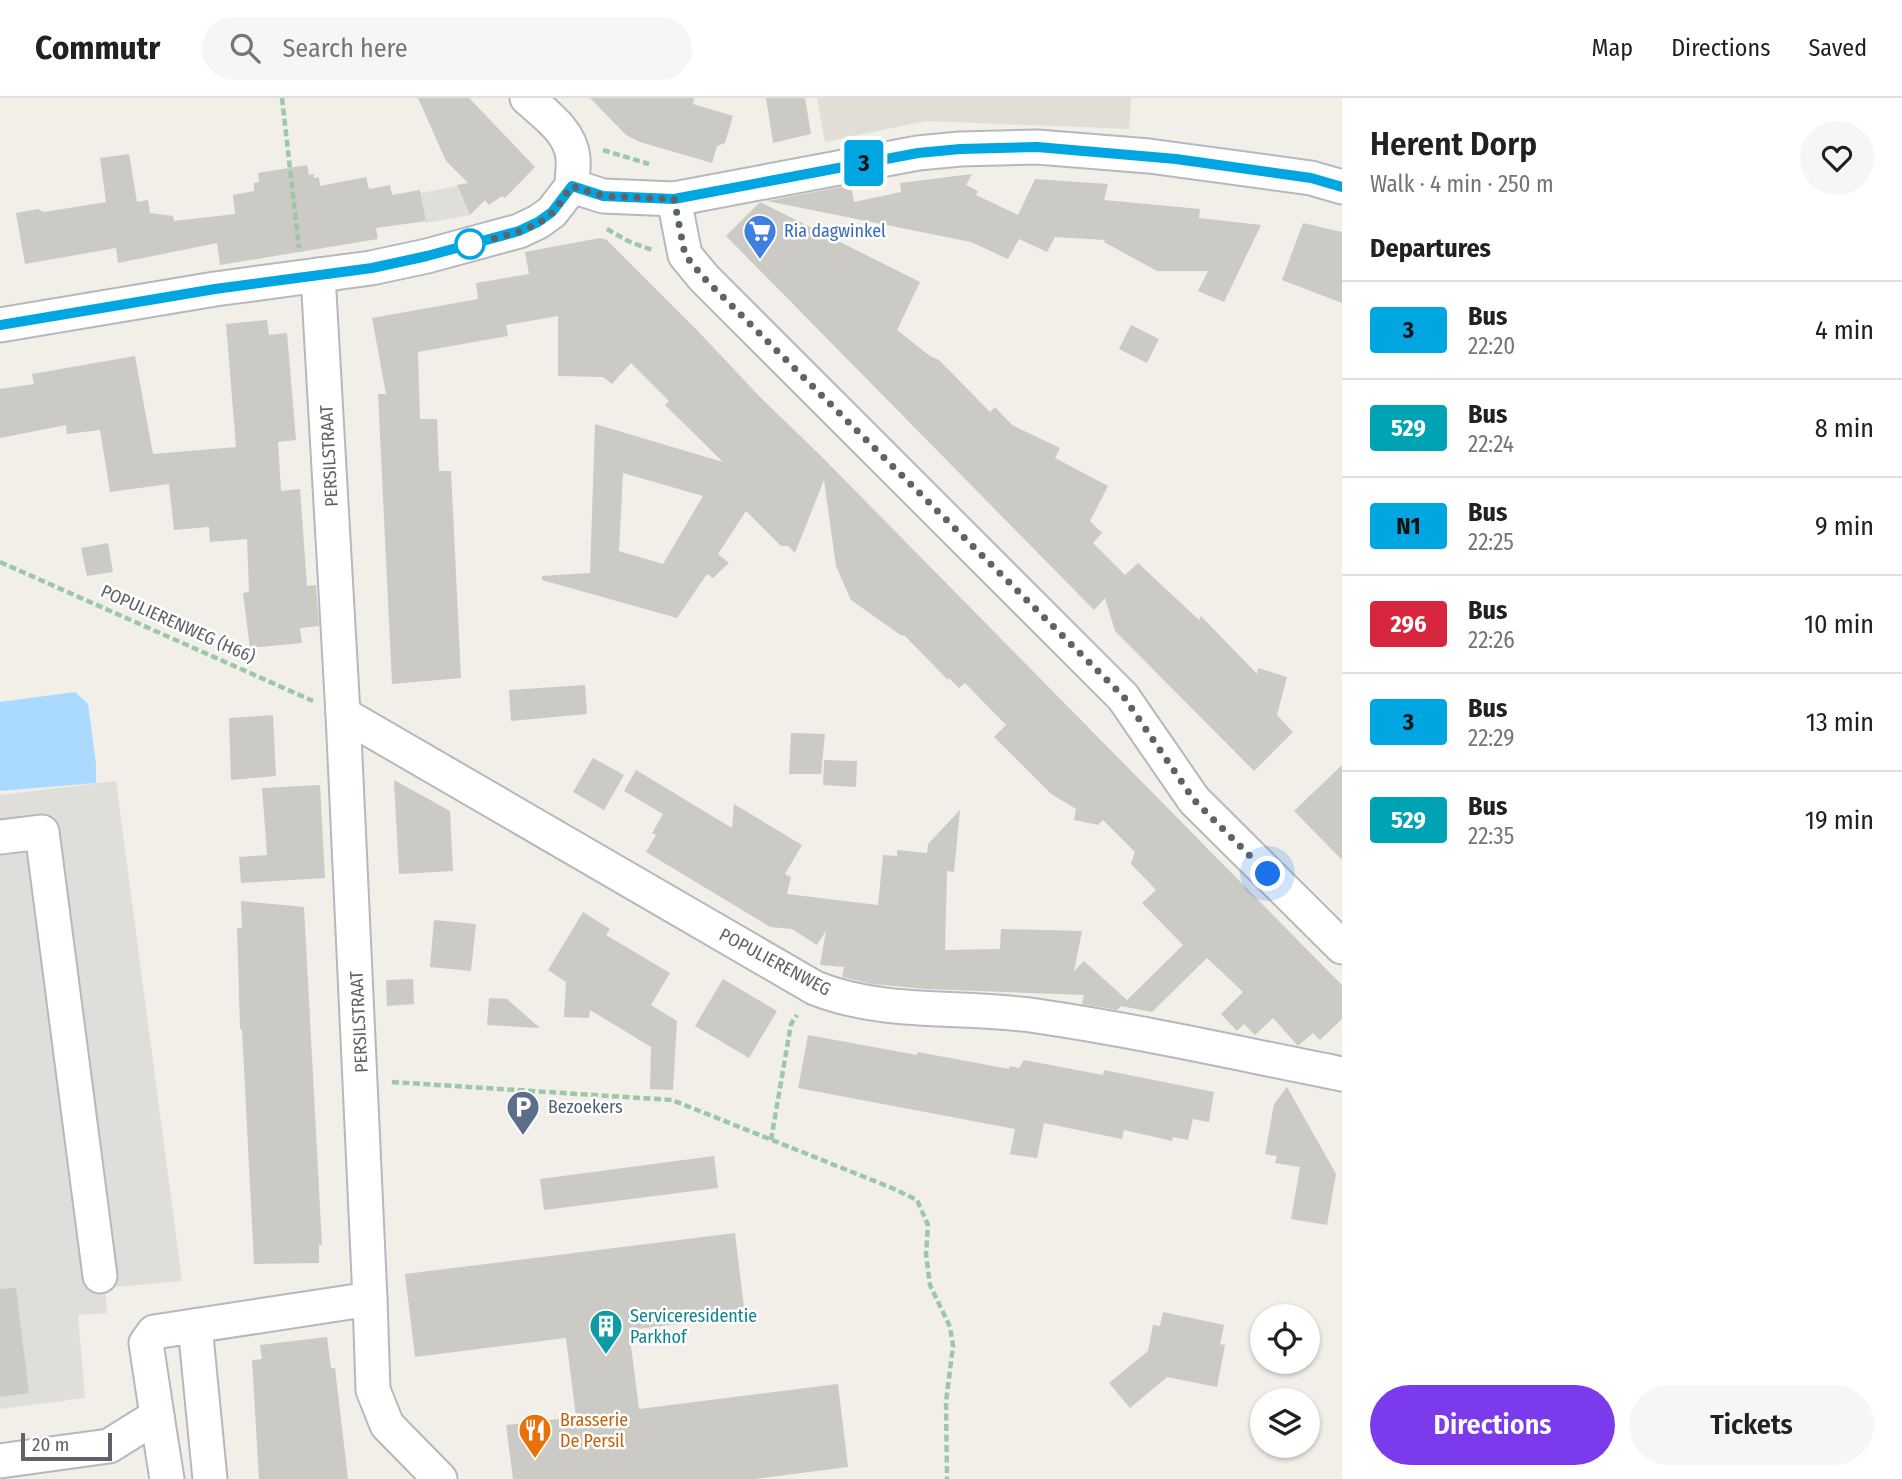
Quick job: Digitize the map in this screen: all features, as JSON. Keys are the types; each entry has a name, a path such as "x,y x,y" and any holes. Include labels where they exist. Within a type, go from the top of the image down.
{"street":[{"path":"0,325 201,291 372,268 519,231 552,212 572,186 573,157 568,141 560,129 527,98"},
{"path":"572,186 603,196 674,199 918,153 1037,147 1176,159 1311,178 1342,187"},
{"path":"674,199 685,255 704,278 1124,697 1194,800 1342,947"},
{"name":"PERSILSTRAAT","path":"310,276 343,714 362,1080 373,1390 387,1425 440,1479"},
{"name":"POPULIERENWEG","path":"343,714 815,988 868,1004 1035,1016 1342,1074"},
{"path":"0,837 42,832 100,1276"},
{"path":"167,1479 146,1343 154,1332 370,1299"},
{"path":"195,1326 210,1479"},
{"path":"0,1461 109,1446 157,1416"}],"path":[{"path":"282,98 310,276"},
{"name":"POPULIERENWEG (H66)","path":"0,562 343,714"},
{"path":"771,1140 791,1024 815,988"},
{"path":"362,1080 672,1100 917,1200 928,1226 926,1254 930,1285 950,1327 953,1346 946,1402 947,1479"}],"shaded area":[{"path":"817,98 1131,98 1129,129 926,121 825,142"},
{"path":"457,186 470,215 426,223 421,193"},
{"path":"116,781 182,1281 105,1288 107,1313 78,1315 85,1398 0,1409 0,795"}],"water":[{"path":"75,692 88,704 96,783 0,791 0,702"}],"building":[{"path":"418,98 469,98 535,167 505,198 502,196 489,205 485,200 470,215 457,185 468,183 446,161"},
{"path":"590,98 694,98 693,104 733,116 725,143 717,146 712,163 640,142 626,135"},
{"path":"766,98 805,98 811,134 773,143"},
{"path":"129,154 137,202 148,200 150,213 173,216 174,221 235,214 233,195 254,191 254,183 259,182 258,173 307,165 309,175 319,177 320,186 366,177 369,189 390,185 392,195 420,190 426,221 376,228 378,239 220,265 217,243 118,263 116,248 25,264 16,213 38,209 44,212 106,202 100,158"},
{"path":"972,174 966,185 978,191 976,195 1018,215 1035,179 1108,184 1104,200 1200,209 1199,218 1261,225 1224,302 1198,291 1208,271 1157,271 1104,242 1105,240 1055,237 1047,252 1019,239 1008,259 971,242 767,201 851,185 854,202 901,192 900,183"},
{"path":"760,202 920,282 897,330 939,360 990,412 995,407 1012,425 1060,448 1055,458 1108,486 1090,521 1102,533 1093,543 1125,575 1138,563 1199,620 1201,616 1257,674 1258,668 1287,677 1277,715 1293,732 1254,771 1115,631 1105,598 1094,610 726,236"},
{"path":"1303,223 1342,232 1342,303 1282,280"},
{"path":"600,238 607,240 1342,985 1342,1019 1320,1040 1313,1033 1298,1046 1273,1018 1255,1035 1244,1024 1237,1031 1221,1014 1243,992 1207,958 1152,1012 1121,1006 1117,1010 1082,1004 1084,995 926,989 872,984 842,977 844,967 820,965 826,931 817,945 792,929 770,927 646,852 656,835 652,833 663,814 624,791 636,770 732,828 734,804 802,845 785,874 791,877 787,894 878,905 883,855 897,856 897,850 927,853 928,844 960,810 954,872 947,871 945,950 1000,949 1001,929 1082,931 1074,971 1084,961 1126,1001 1183,945 1142,903 1156,890 1131,864 1135,852 1103,820 1098,825 1074,820 1076,809 1051,794 994,737 1006,725 965,683 959,688 949,678 948,680 904,635 851,600 836,566 824,480 795,553 788,546 781,546 746,511 718,554 729,563 713,578 707,574 677,618 542,580 542,576 590,573 595,424 723,462 665,405 669,401 631,363 612,384 603,377 558,376 558,316 506,325 508,336 418,352 420,419 437,419 439,471 451,471 461,678 392,684 378,394 386,394 372,318 478,299 476,283 529,274 525,252","holes":["623,473 703,496 663,564 619,551"]},
{"path":"267,320 269,335 287,333 296,440 278,442 281,491 300,489 307,586 316,585 319,626 300,628 302,643 250,648 243,593 249,592 247,539 210,542 209,527 174,530 169,484 110,492 100,430 67,434 66,425 0,438 0,389 34,384 32,374 135,356 153,454 236,447 226,324"},
{"path":"1131,325 1159,339 1147,363 1119,349"},
{"path":"108,543 113,572 87,576 81,548"},
{"path":"585,685 587,714 511,721 509,690"},
{"path":"273,715 276,776 231,780 229,718"},
{"path":"791,733 825,734 821,774 789,774"},
{"path":"593,758 624,775 604,810 573,792"},
{"path":"824,760 857,761 856,787 823,785"},
{"path":"1342,765 1342,860 1294,811"},
{"path":"394,780 450,811 453,871 399,874"},
{"path":"320,785 325,878 241,883 239,857 267,855 262,788"},
{"path":"241,901 304,907 322,1245 319,1245 319,1263 254,1264 240,1029 237,928 242,928"},
{"path":"583,912 610,929 606,935 670,973 651,1005 677,1021 673,1090 650,1089 651,1047 590,1010 589,1018 564,1017 566,982 548,970"},
{"path":"434,920 476,924 471,971 430,967"},
{"path":"413,979 414,1004 387,1006 386,980"},
{"path":"723,979 777,1011 749,1058 695,1026"},
{"path":"489,998 507,999 540,1028 487,1025"},
{"path":"808,1035 1009,1069 1010,1066 1019,1068 1024,1060 1103,1075 1104,1070 1214,1092 1209,1122 1193,1119 1188,1140 1173,1137 1172,1141 1124,1130 1122,1139 1044,1123 1037,1158 1010,1154 1015,1129 798,1088"},
{"path":"1287,1087 1336,1174 1327,1225 1291,1219 1300,1167 1275,1163 1277,1156 1265,1154 1274,1104"},
{"path":"714,1156 718,1188 544,1210 540,1179"},
{"name":"Serviceresidentie Parkhof","path":"735,1233 745,1316 629,1330 639,1409 838,1384 848,1467 755,1479 513,1479 506,1425 576,1417 566,1338 415,1357 405,1274"},
{"path":"16,1288 29,1393 0,1397 0,1289"},
{"path":"1163,1312 1224,1325 1220,1344 1225,1345 1217,1387 1167,1377 1130,1408 1109,1383 1148,1351 1153,1325 1160,1326"},
{"path":"327,1337 331,1368 335,1368 348,1479 259,1479 252,1360 262,1359 260,1345"}],"bus line":[{"name":"3","path":"0,325 215,289 372,268 427,256 519,231 538,222 552,212 572,186 603,196 674,199 918,153 1037,147 1176,159 1311,178 1342,187"}],"place":[{"name":"Ria dagwinkel","path":"760,261"},
{"name":"Bezoekers","path":"523,1137"},
{"name":"Serviceresidentie Parkhof","path":"606,1356"},
{"name":"Brasserie De Persil","path":"535,1460"}],"route":[{"path":"470,244 519,231 538,222 552,212 572,186 603,196 674,199 685,255 704,278 1124,697 1194,800 1268,874"}]}
